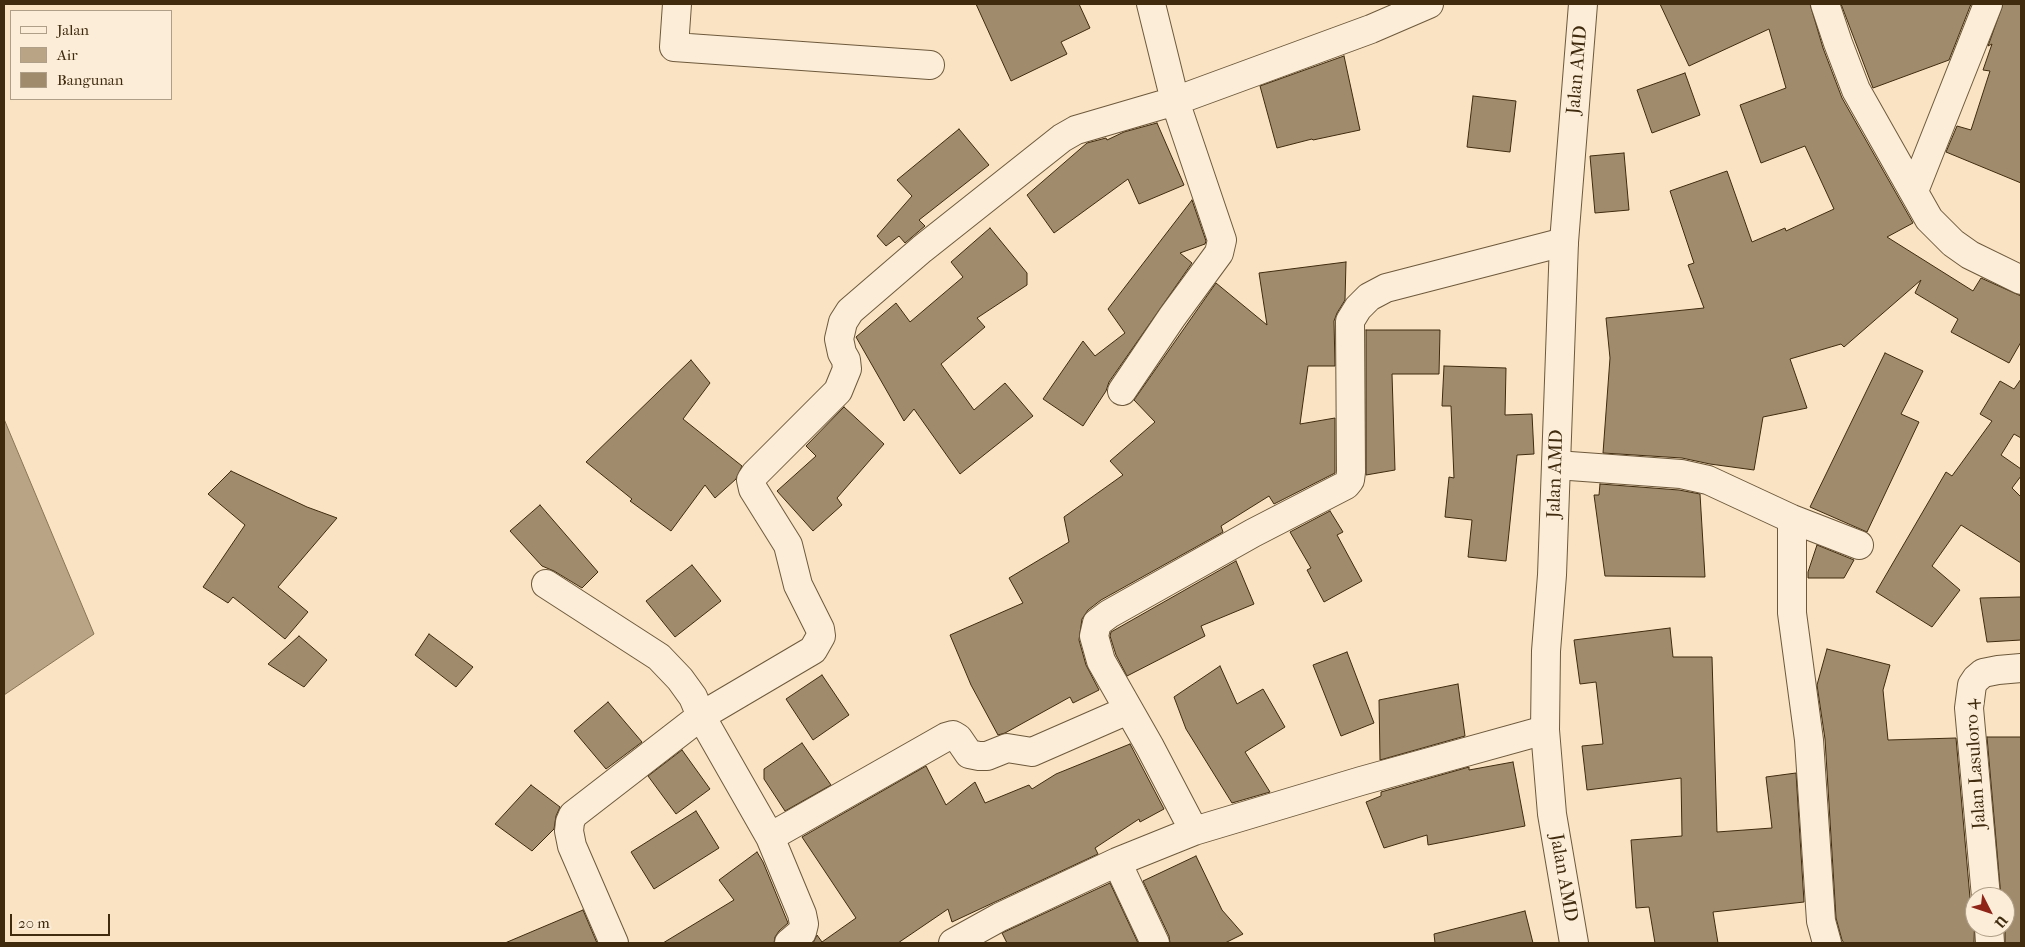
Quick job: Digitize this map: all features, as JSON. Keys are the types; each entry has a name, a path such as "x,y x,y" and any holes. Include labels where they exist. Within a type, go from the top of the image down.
{"street":[{"path":"677,4 674,47 930,65"},
{"path":"1122,391 1221,248 1222,234 1175,101 1151,4"},
{"path":"614,943 572,846 569,831 573,815 701,716 813,650 821,636 820,629 798,585 788,545 753,489 751,480 838,391 847,368 839,339 843,322 850,311 922,249 1062,138 1076,130 1175,101 1371,29 1429,4"},
{"name":"Jalan AMD","path":"1574,943 1552,814 1545,730 1546,651 1552,575 1564,242 1583,4"},
{"path":"1825,4 1856,90 1929,219 1953,243 1970,255 2021,280"},
{"path":"1914,191 1988,4"},
{"path":"1194,831 1150,747 1101,661 1094,636 1097,623 1109,614 1253,533 1346,486 1350,480 1350,321 1358,308 1369,297 1386,288 1564,242"},
{"path":"1556,465 1682,474 1708,480 1792,519 1859,545"},
{"path":"1792,519 1792,613 1809,740 1821,921 1827,943"},
{"path":"546,584 659,657 680,679 693,697 701,716 770,837 802,914 804,924 802,932 789,943"},
{"name":"Jalan Lasuloro 4","path":"1985,887 1969,708 1972,685 1983,673 2021,668"},
{"path":"770,837 946,737 953,735 958,738 970,754 979,756 987,756 1007,748 1032,752 1128,710"},
{"path":"953,943 1000,917 1117,862 1194,831 1361,781 1545,730"},
{"path":"1117,862 1155,943"}],"water":[{"path":"4,419 94,634 4,695"}],"building":[{"path":"976,4 1079,4 1090,28 1061,42 1067,54 1011,81"},
{"path":"1660,4 1810,4 1823,48 1842,98 1913,223 1887,237 1973,291 1981,278 2021,296 2021,342 2009,363 1951,332 1958,319 1915,293 1921,280 1844,347 1841,344 1790,359 1807,408 1763,417 1754,470 1682,458 1603,453 1610,358 1606,318 1704,308 1688,265 1694,263 1670,191 1727,171 1752,242 1785,228 1786,231 1834,209 1805,146 1761,163 1740,105 1786,88 1769,29 1689,66"},
{"path":"1841,4 1971,4 1949,60 1873,88"},
{"path":"2003,4 2021,4 2021,183 1946,152 1957,126 1971,130 1990,71 1983,70 1992,44 1988,46"},
{"path":"1344,56 1360,130 1277,148 1260,86"},
{"path":"1685,73 1700,115 1652,133 1637,90"},
{"path":"1473,96 1516,101 1510,152 1467,147"},
{"path":"1157,123 1184,185 1139,204 1128,179 1054,233 1027,195 1087,143 1106,138 1107,140 1124,132"},
{"path":"959,129 989,165 919,220 925,226 905,243 899,236 886,246 877,236 912,196 897,180"},
{"path":"1624,153 1629,210 1595,213 1590,156"},
{"path":"1192,200 1206,241 1205,244 1180,253 1192,263 1109,382 1106,391 1083,426 1043,399 1083,341 1095,356 1125,333 1108,309"},
{"path":"990,228 1027,273 1027,285 977,318 985,327 941,364 974,410 1005,383 1033,416 960,474 914,409 904,421 856,337 896,303 910,322 963,277 951,262"},
{"path":"1346,262 1345,300 1334,321 1335,366 1308,366 1300,424 1335,418 1335,473 1274,504 1269,496 1221,526 1223,532 1101,600 1088,610 1082,619 1079,640 1086,665 1099,690 1073,703 1070,697 998,735 971,685 950,635 1023,603 1009,578 1069,542 1064,517 1123,475 1110,461 1155,422 1134,400 1216,283 1267,325 1259,273"},
{"path":"1366,330 1440,330 1439,374 1392,374 1395,470 1366,475"},
{"path":"1885,353 1923,371 1901,414 1919,422 1867,532 1810,507"},
{"path":"691,360 710,383 683,419 742,466 736,479 715,498 705,485 671,531 630,501 632,499 586,462"},
{"path":"1444,366 1506,368 1505,415 1532,414 1534,454 1517,455 1506,561 1468,557 1472,520 1445,517 1449,477 1454,478 1451,406 1442,406"},
{"path":"2021,379 2021,438 2014,434 2001,455 2021,469 2021,476 2012,488 2021,497 2021,563 1961,525 1932,566 1960,590 1932,627 1876,592 1946,472 1952,476 1992,421 1980,414 2000,381 2014,389"},
{"path":"844,407 884,444 837,498 842,505 813,531 777,491 816,456 806,446"},
{"path":"231,471 307,507 337,518 278,587 308,612 285,639 233,597 228,603 203,587 245,525 208,494"},
{"path":"1600,484 1679,490 1700,494 1705,577 1605,576 1594,495 1599,495"},
{"path":"540,505 598,572 582,588 542,566 510,531"},
{"path":"1330,511 1343,532 1337,535 1362,581 1324,602 1307,570 1311,568 1290,532"},
{"path":"1817,545 1854,560 1844,578 1808,578 1808,572"},
{"path":"1236,561 1254,604 1201,626 1205,636 1127,676 1116,655 1110,636 1111,632"},
{"path":"692,565 721,601 675,637 646,601"},
{"path":"2021,597 2021,640 1987,642 1980,598"},
{"path":"1670,628 1673,657 1712,657 1717,832 1772,828 1766,777 1796,773 1804,902 1713,912 1718,943 1655,943 1649,907 1636,908 1631,840 1682,836 1681,778 1587,790 1582,746 1603,744 1596,682 1580,684 1574,640"},
{"path":"429,634 473,667 456,687 415,655"},
{"path":"299,636 327,660 304,687 268,664"},
{"path":"1827,649 1890,665 1883,690 1888,740 1956,738 1969,887 1965,887 1965,937 1974,937 1974,943 1844,943 1842,940 1836,918 1825,739 1817,685"},
{"path":"1347,652 1374,723 1341,736 1313,665"},
{"path":"1220,666 1237,704 1263,689 1285,727 1245,752 1270,792 1232,803 1186,729 1174,697"},
{"path":"822,675 849,715 813,740 786,699"},
{"path":"1458,684 1465,736 1380,760 1379,700"},
{"path":"608,702 642,742 606,769 574,731"},
{"path":"1987,737 2021,737 2021,943 2005,943 2005,937 2015,937 2015,887 2000,887"},
{"path":"802,743 831,785 785,811 764,779 764,769"},
{"path":"1130,744 1164,809 1140,822 1139,819 1095,848 1098,854 952,922 948,909 898,943 813,943 817,935 822,942 856,918 802,837 926,766 946,805 975,782 985,803 1029,785 1032,789 1056,774"},
{"path":"682,750 710,789 676,814 648,776"},
{"path":"1513,762 1525,826 1428,845 1427,835 1384,848 1366,802 1381,796 1381,792 1469,767 1469,770"},
{"path":"531,785 560,807 554,829 532,851 495,824"},
{"path":"696,811 719,848 654,889 631,852"},
{"path":"757,852 788,923 779,931 774,943 663,943 734,900 719,880"},
{"path":"1196,856 1222,910 1243,934 1225,943 1170,943 1169,936 1143,881"},
{"path":"1110,883 1138,943 1007,943 1002,933"},
{"path":"583,910 597,943 505,943"},
{"path":"1525,911 1533,943 1435,943 1434,934"}]}
